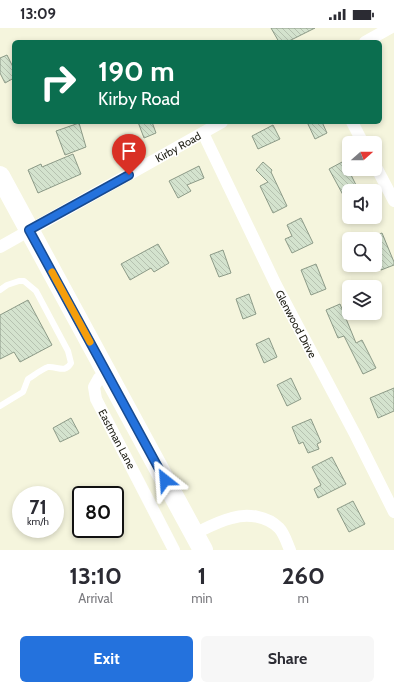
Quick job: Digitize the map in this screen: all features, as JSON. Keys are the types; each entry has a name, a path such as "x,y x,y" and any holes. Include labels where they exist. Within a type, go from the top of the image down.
{"highway":[{"path":"0,176 198,542"}],"street":[{"path":"369,40 390,28"},
{"name":"Kirby Road","path":"0,247 219,124"},
{"path":"353,124 359,136"},
{"name":"Glenwood Drive","path":"203,133 276,285 356,436 394,512"},
{"path":"381,176 394,201"},
{"name":"Eastman Lane","path":"107,374 98,378 94,387 96,399 174,550"},
{"path":"198,542 232,517 252,515 268,519 280,528 290,550"}],"lane":[{"path":"0,290 7,285 24,281 36,291 68,351 71,362 67,368 62,370 48,367 28,379 23,392 1,404"}],"building":[{"path":"271,28 315,28 291,40 278,40"},
{"path":"7,55 12,65 12,79 5,83 0,73 0,58"},
{"path":"79,124 86,147 65,155 56,131"},
{"path":"139,124 153,124 156,133 144,138"},
{"path":"308,124 323,124 327,133 315,139"},
{"path":"273,125 280,139 258,149 252,136"},
{"path":"73,154 81,174 38,193 28,170 41,164 42,167"},
{"path":"263,162 272,170 271,172 287,206 273,213 260,186 268,182 256,170"},
{"path":"342,162 342,176 352,176 356,184 342,184 342,193 329,169"},
{"path":"199,166 204,178 187,185 191,191 178,198 169,181"},
{"path":"301,218 313,243 292,253 285,239 292,236 287,225"},
{"path":"382,233 394,262 394,265 382,270"},
{"path":"158,244 169,263 154,272 151,268 130,280 121,264"},
{"path":"223,250 231,273 219,277 210,255"},
{"path":"316,264 326,289 311,295 301,270"},
{"path":"249,294 256,314 243,319 236,299"},
{"path":"28,300 52,345 20,362 14,352 0,359 0,315"},
{"path":"340,304 342,309 342,320 347,320 356,343 362,340 376,368 363,374 344,336 338,338 326,310"},
{"path":"269,338 277,357 264,363 256,344"},
{"path":"291,378 301,399 287,406 277,385"},
{"path":"394,388 394,411 378,418 370,398"},
{"path":"71,418 79,433 60,442 53,428"},
{"path":"311,419 321,442 317,444 319,449 308,453 303,442 299,444 292,427"},
{"path":"332,457 346,484 318,498 314,489 321,485 312,467"},
{"path":"353,501 365,524 349,532 337,509"}],"slow traffic":[{"path":"52,272 90,342"}],"route":[{"path":"129,175 29,230 165,480"}]}
